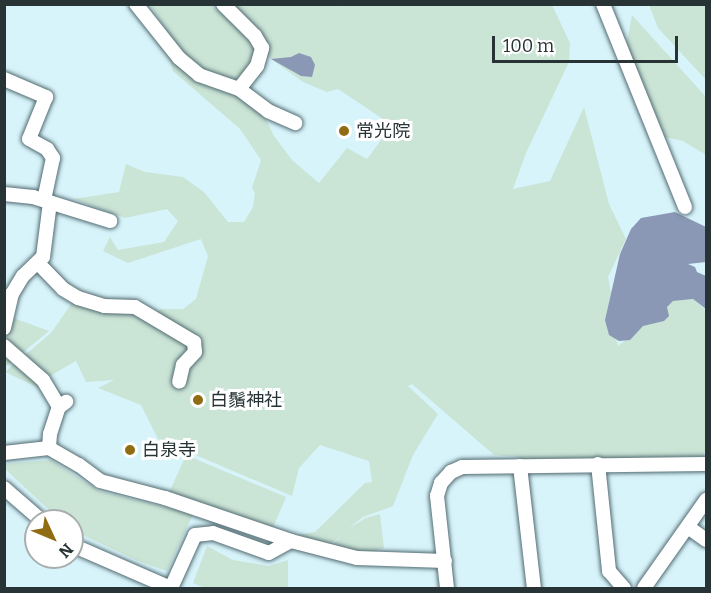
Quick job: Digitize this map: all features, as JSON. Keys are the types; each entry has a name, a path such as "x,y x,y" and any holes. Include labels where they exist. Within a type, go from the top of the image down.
{"street":[{"path":"136,4 179,58 199,75 239,89 268,111 295,123"},
{"path":"223,4 255,36 262,48 257,66 239,89"},
{"path":"603,4 685,207"},
{"path":"4,79 46,98 29,139 47,149 53,158 43,257 23,276 12,294 4,328"},
{"path":"4,194 47,201 110,221"},
{"path":"38,263 63,289 78,298 104,306 135,307 147,312 194,342 195,352 183,364 179,382"},
{"path":"4,346 43,380 62,404 50,434 49,448"},
{"path":"4,453 49,448 79,465 100,481 165,498 291,541 357,558 445,561"},
{"path":"598,464 609,571 624,588"},
{"path":"447,588 437,496 441,483 451,472 462,467 706,464"},
{"path":"520,466 534,588"},
{"path":"4,488 28,509"},
{"path":"644,588 706,500"},
{"path":"688,527 706,540"},
{"path":"84,550 171,588 195,535 213,533 268,553 291,541"}],"green space":[{"path":"339,4 552,5 570,43 569,62 526,153 513,189 550,181 584,107 609,204 626,239 608,277 611,293 608,308 618,346 643,326 668,316 667,307 673,301 693,299 706,310 706,450 703,456 596,459 520,466 519,457 494,455 412,384 408,386 438,414 413,455 393,506 363,517 349,528 366,518 380,514 384,548 370,553 348,550 333,544 342,535 329,546 291,536 315,532 365,483 372,482 369,461 320,445 299,468 292,496 158,439 141,405 98,388 114,380 86,382 76,361 43,380 45,391 5,372 51,333 74,300 91,302 147,319 161,309 183,309 196,299 208,256 201,239 128,263 103,251 110,237 118,250 164,242 178,221 167,209 125,218 74,199 119,192 126,164 145,172 183,177 204,192 228,222 244,222 253,207 255,193 252,188 261,160 240,129 173,71 169,57 233,87 262,111 274,136 292,160 319,183 347,148 367,159 392,125 338,89 327,92 303,82 271,59 226,5 338,5 338,8"},
{"path":"150,5 211,5 247,35 254,45 255,51 248,68 234,80 205,72 189,60"},
{"path":"649,5 706,5 706,80 658,28"},
{"path":"632,15 706,97 706,155 683,141 664,137 650,120 624,57"},
{"path":"11,317 49,331 5,367 5,340"},
{"path":"186,455 286,497 272,530 169,493"},
{"path":"51,460 99,491 193,514 167,571 138,561 84,536 84,509 48,509 5,469 4,464"},
{"path":"207,546 233,560 269,566 288,560 288,588 205,588 193,583"}],"water":[{"path":"299,53 311,57 315,65 312,77 301,76 271,59 291,57"},
{"path":"675,212 706,227 706,262 688,264 706,276 706,309 693,299 673,301 667,307 669,316 664,321 643,326 630,340 619,341 609,335 605,320 620,254 631,229 641,218"}],"place":[{"name":"常光院","path":"344,131"},
{"name":"白鬚神社","path":"198,400"},
{"name":"白泉寺","path":"130,450"}]}
